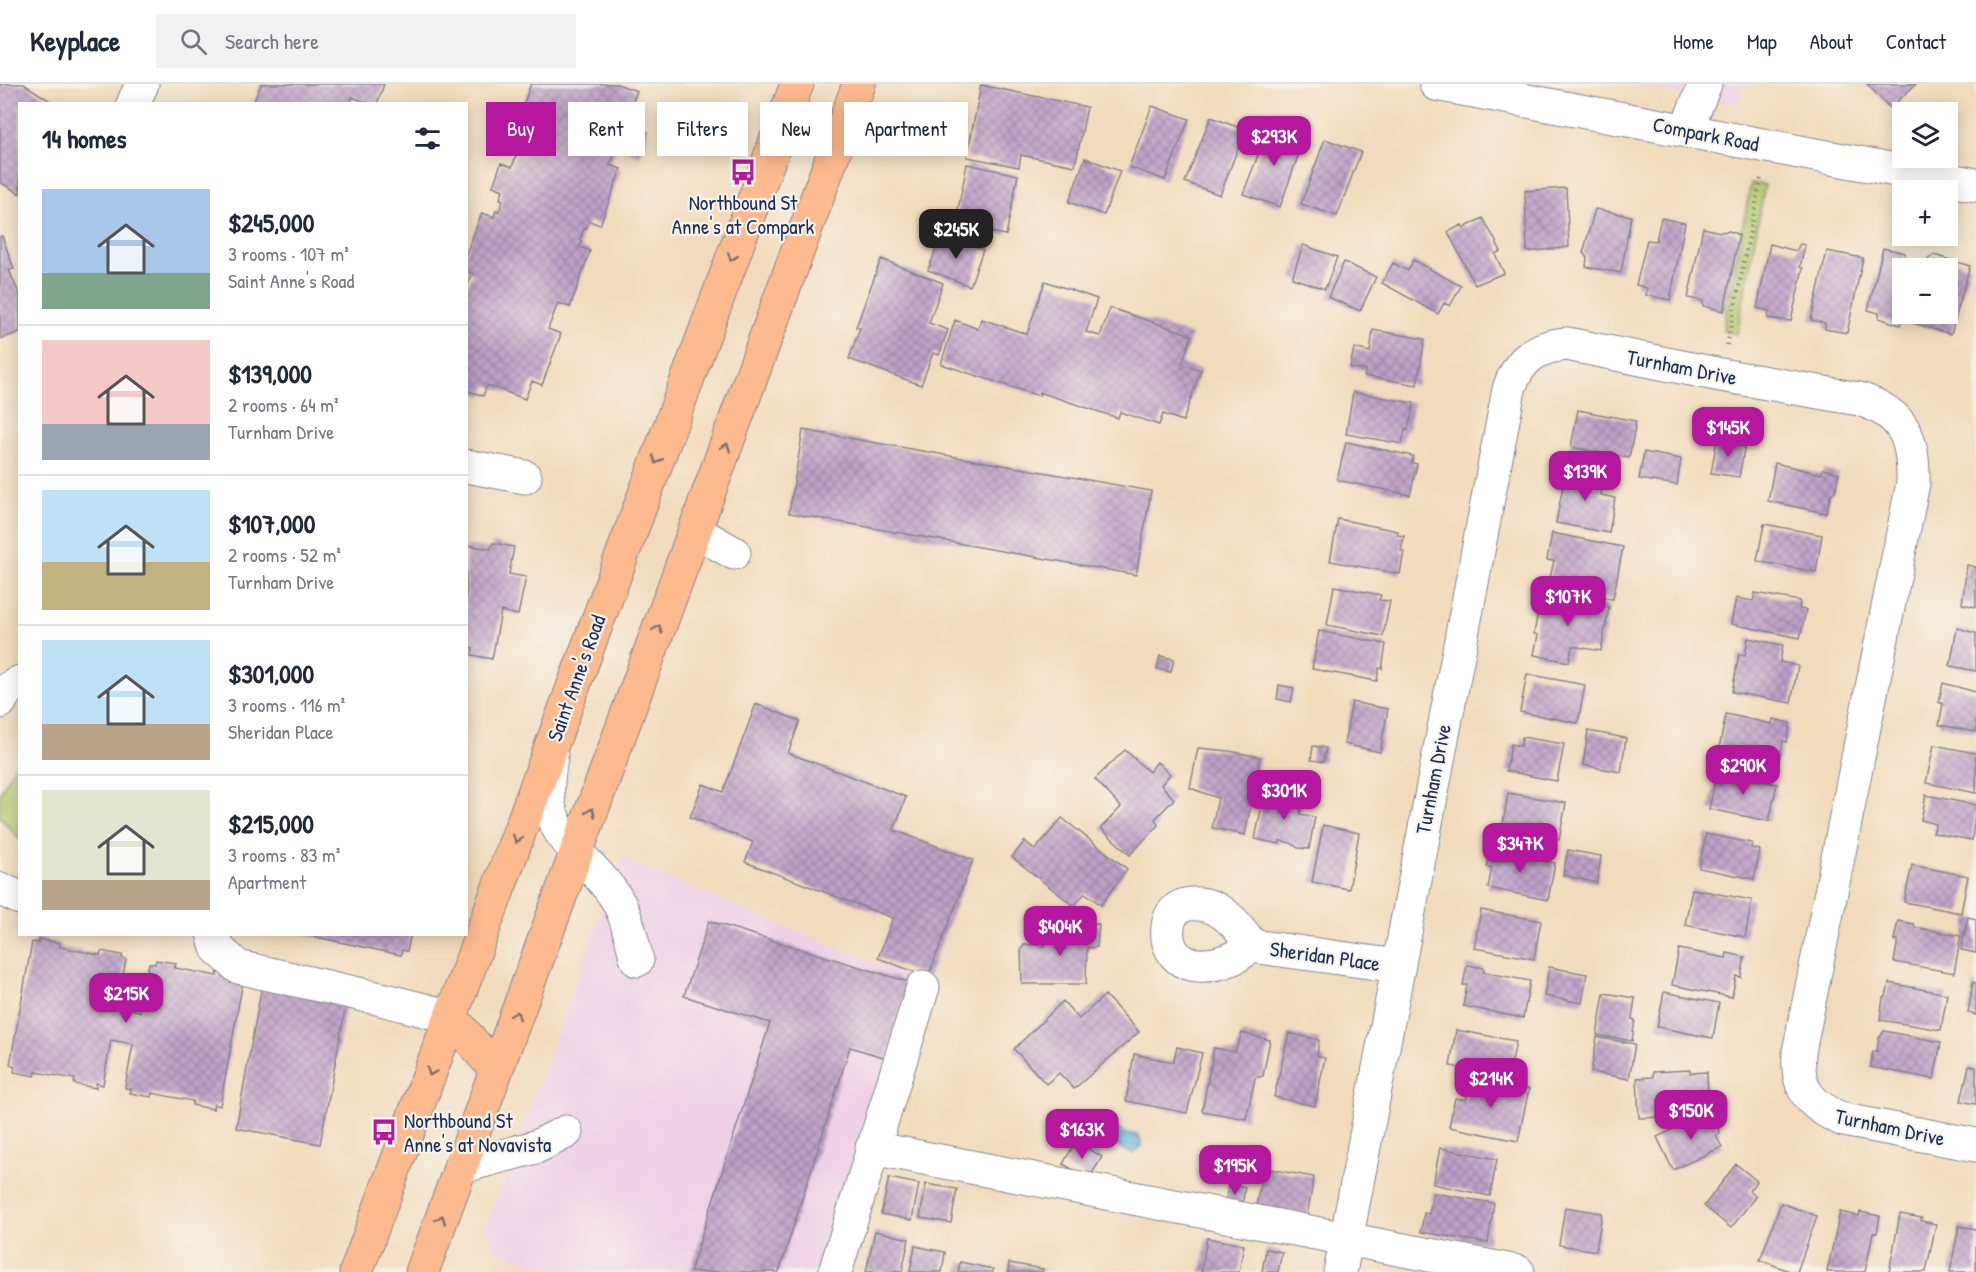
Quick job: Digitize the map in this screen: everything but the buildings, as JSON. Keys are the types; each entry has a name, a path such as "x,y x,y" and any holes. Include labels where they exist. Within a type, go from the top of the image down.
{"main road":[{"name":"Saint Anne's Road","path":"356,1272 796,84"},
{"path":"422,1272 859,84"},
{"path":"451,1017 496,1070"}],"street":[{"path":"134,102 142,84"},
{"name":"Compark Road","path":"1436,84 1976,185"},
{"path":"1686,130 1705,84"},
{"name":"Turnham Drive","path":"1340,1272 1504,413 1513,376 1534,352 1550,345 1567,344 1721,375 1859,399 1879,405 1894,416 1904,430 1914,461 1913,483 1799,1052 1800,1079 1808,1097 1825,1112 1844,1120 1976,1145"},
{"path":"468,466 525,477"},
{"path":"694,531 734,553"},
{"path":"0,702 7,690 18,683"},
{"path":"552,745 548,799 553,817 563,835 615,896 626,917 637,960"},
{"path":"0,889 18,897"},
{"path":"214,936 217,948 238,967 451,1017"},
{"name":"Sheridan Place","path":"1252,946 1398,966"},
{"path":"835,1272 923,987"},
{"path":"460,1167 536,1147 566,1132"},
{"path":"872,1148 1518,1272"}],"path":[{"path":"1721,375 1762,172"}],"shaded area":[{"path":"1625,84 1745,84 1737,105"},
{"path":"622,859 932,987 820,1272 566,1272 498,1253 485,1230"}],"green space":[{"path":"1751,183 1765,185 1737,334 1723,331"},
{"path":"18,761 18,838 0,817 0,793"}],"water":[{"path":"1105,1121 1123,1132 1137,1135 1141,1140 1139,1149 1132,1154 1096,1135 1094,1132"}],"place":[{"name":"Northbound St Anne's at Compark","path":"743,172"},
{"name":"Northbound St Anne's at Novavista","path":"384,1132"}]}
